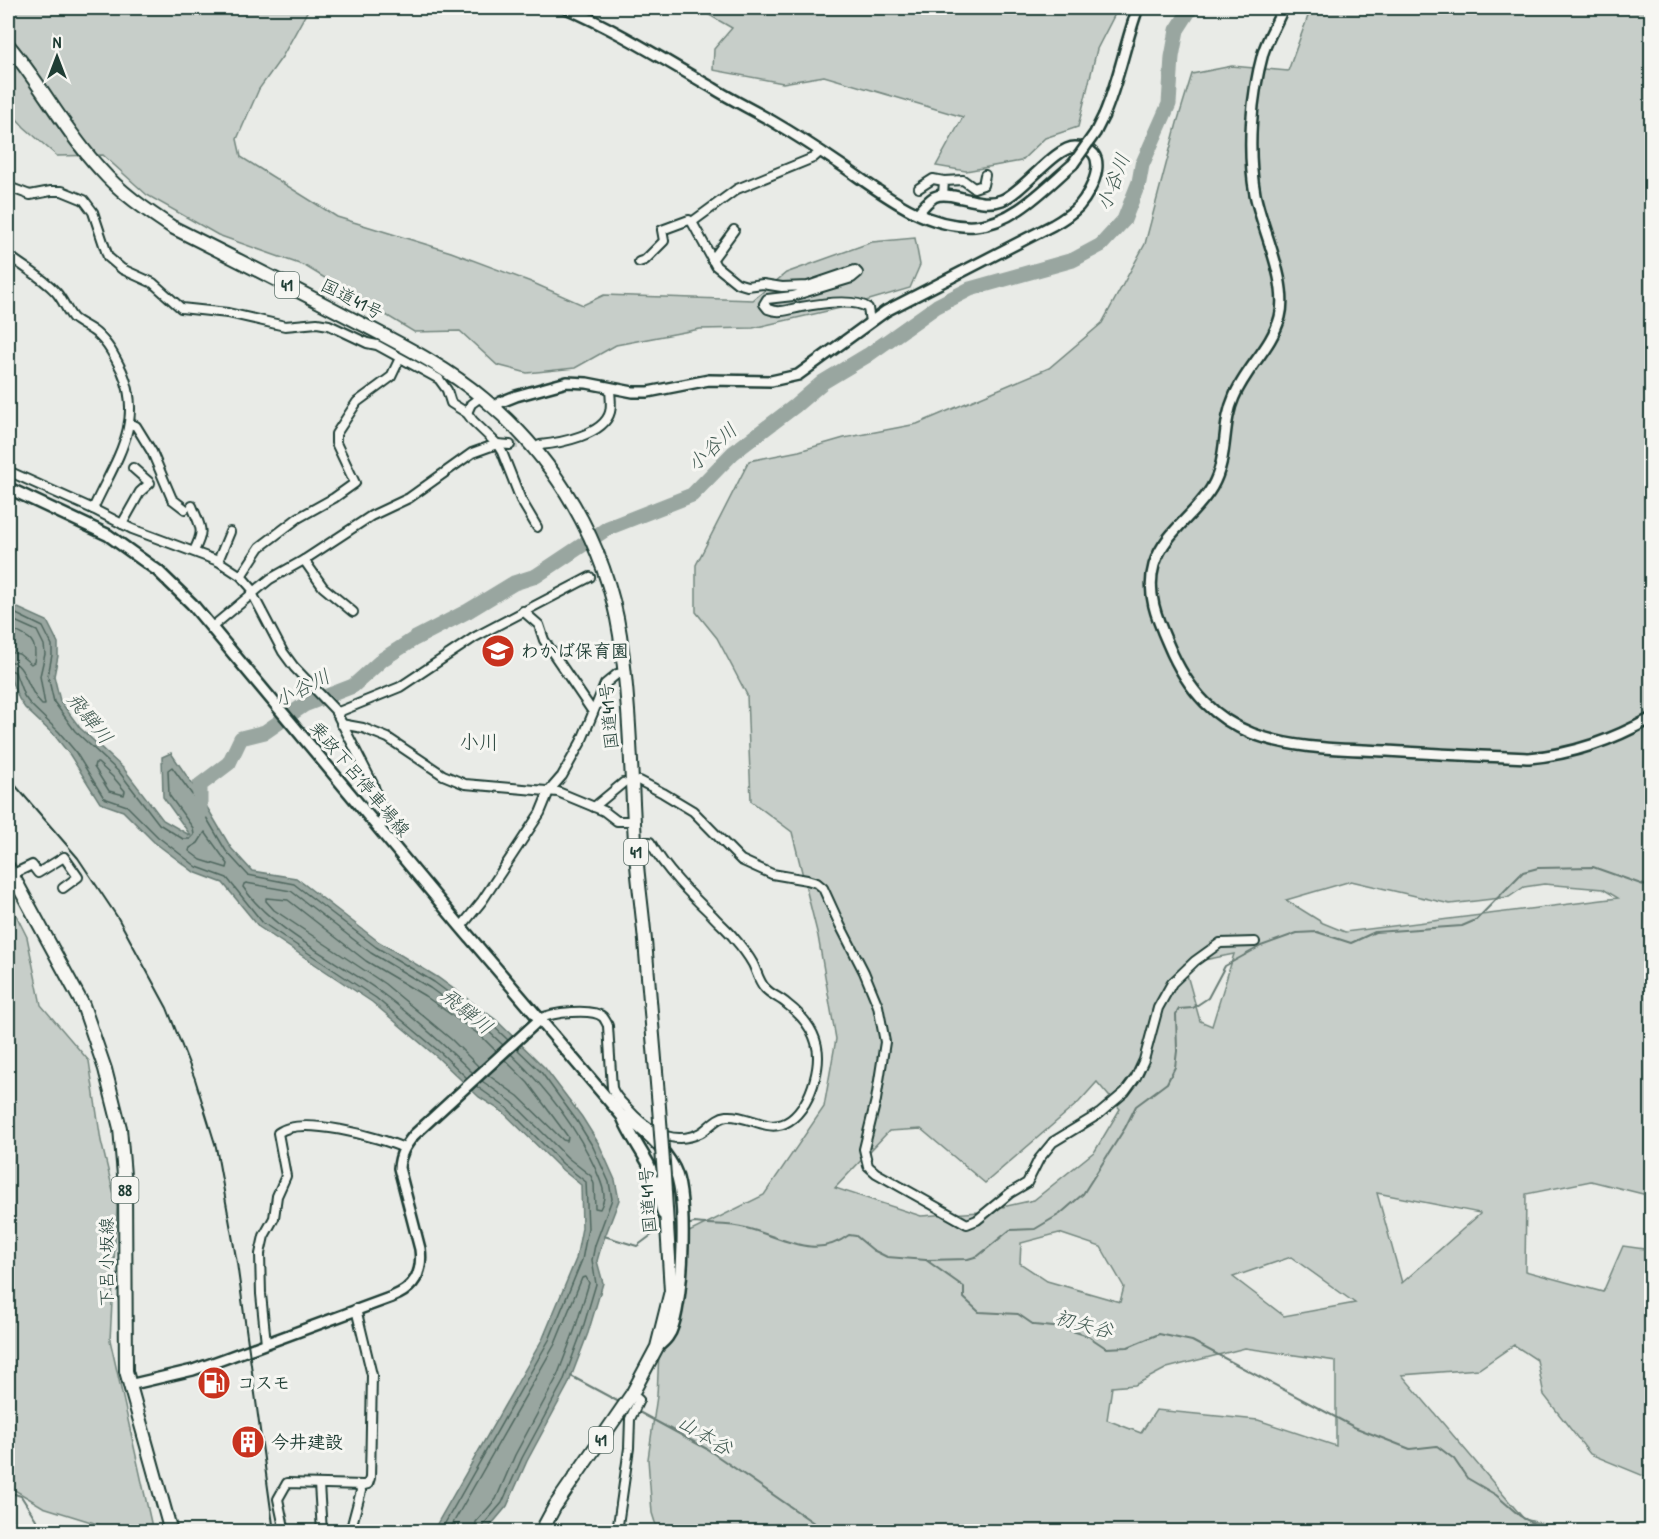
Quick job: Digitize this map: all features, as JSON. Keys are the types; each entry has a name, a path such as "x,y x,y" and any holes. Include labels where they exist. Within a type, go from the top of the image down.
{"main road":[{"name":"国道41号","path":"8,45 100,170 146,210 172,227 428,358 482,396 553,473 578,512 592,540 620,634 635,842 659,1107 670,1291 657,1347 632,1394 555,1506 541,1532"},
{"name":"乗政下呂停車場線","path":"8,488 87,524 124,545 168,580 212,627 461,927 622,1116"},
{"name":"下呂小坂線","path":"9,871 82,1005 105,1069 120,1128 124,1162 126,1371 171,1532"},
{"path":"622,1116 656,1182 665,1224 668,1228"},
{"path":"622,1116 636,1125 668,1158 676,1171 681,1189 681,1233 674,1324 667,1340 657,1347"}],"street":[{"path":"566,8 616,32 821,151 901,205 936,221 959,226 989,224 1015,212 1073,164 1095,133 1117,85 1138,8"},
{"path":"1283,8 1261,63 1253,114 1251,168 1261,220 1280,283 1281,313 1270,340 1232,399 1224,456 1214,484 1206,497 1166,541 1153,567 1152,600 1156,616 1174,659 1204,702 1229,722 1266,740 1311,748 1545,757 1597,745 1652,718"},
{"path":"494,407 516,396 567,382 587,383 633,392 648,392 710,380 771,381 798,375 886,311 1069,215 1080,205 1098,165 1091,151 1075,147 1064,150 1014,194 1000,201 975,202 943,195 935,197 918,213"},
{"path":"639,262 645,260 664,241 662,230 689,220 692,222 737,189 813,158 821,151"},
{"path":"919,188 933,179 963,180 974,188 983,185 985,174"},
{"path":"943,195 944,181"},
{"path":"8,192 14,189 30,195 62,191 84,200 93,212 108,257 122,269 153,283 181,308 236,314 285,326 317,323 329,325 367,343 377,345 439,379 447,390 451,403 467,413 497,444 521,500 537,527"},
{"path":"692,222 712,260 730,279 747,286 808,285 855,270 858,273 852,278 793,296 767,299 764,304 772,311 855,303 868,308 870,322"},
{"path":"712,260 734,230"},
{"path":"8,255 47,283 58,294 72,316 96,332 116,358 125,379 130,403 130,424 124,443 93,509"},
{"path":"241,576 260,546 298,518 355,483 336,443 336,434 357,402 391,377 400,358"},
{"path":"540,445 565,442 600,425 611,411 610,388"},
{"path":"467,413 471,404 482,396"},
{"path":"130,424 136,426 152,452 172,499 188,508 202,530 202,536 194,551"},
{"path":"212,627 270,579 304,560 371,516 409,498 472,453 497,444 510,445"},
{"path":"122,524 140,492 150,483 133,468"},
{"path":"8,471 122,524 218,561 241,576 253,592 283,652 307,682 336,712 374,784 384,816 380,829"},
{"path":"218,561 230,532"},
{"path":"304,560 323,587 352,612"},
{"path":"336,712 400,687 475,637 590,577"},
{"path":"523,611 539,625 543,640 593,712"},
{"path":"461,927 470,918 509,861 540,813 549,791 562,776 575,753 605,684 617,674 624,673"},
{"path":"341,724 363,728 388,738 443,775 465,784 558,792 604,811 617,821 634,821"},
{"path":"640,781 693,811 741,860 772,874 807,880 823,888 875,998 885,1042 876,1100 864,1149 868,1166 876,1173 967,1224 977,1220 1010,1193 1027,1183 1039,1159 1053,1142 1099,1114 1125,1092 1136,1077 1144,1060 1158,1008 1172,983 1195,961 1220,943 1255,942"},
{"path":"594,807 624,783"},
{"path":"129,1385 193,1370 403,1293 420,1273 422,1262 399,1168 404,1148 414,1135 540,1019 552,1014 592,1012 604,1018 608,1026 612,1088 615,1095 646,1128 664,1136 686,1137 700,1133 725,1116 739,1117 768,1126 780,1125 795,1116 806,1102 814,1085 818,1058 816,1041 810,1028 786,1003 766,990 752,963 733,936 658,857 650,842 635,842"},
{"path":"9,871 32,865 38,873 64,857 78,878 63,888"},
{"path":"266,1343 260,1254 264,1236 274,1218 278,1190 286,1176 278,1133 283,1129 315,1126 386,1140 404,1148"},
{"path":"285,1532 278,1499 287,1483 360,1485 368,1484 370,1478 372,1375 356,1309"},
{"path":"620,1532 618,1525 629,1448 630,1419 639,1400 632,1394"},
{"path":"319,1484 322,1532"},
{"path":"350,1532 361,1491 360,1485"},
{"path":"39,1532 51,1528 68,1532"}],"shaded area":[{"path":"8,8 128,8 138,12 178,8 309,8 282,57 259,89 237,139 241,157 337,217 451,252 531,282 583,305 604,295 753,300 786,273 872,242 915,238 920,265 910,288 849,306 753,328 700,329 616,345 575,368 527,373 497,365 460,331 414,332 305,266 218,235 147,195 103,155 57,156 24,127 8,109"},
{"path":"697,8 1118,8 1097,49 1078,127 1045,138 1021,161 966,171 936,166 963,117 824,76 783,83 713,70 714,49 732,28"},
{"path":"1311,8 1651,8 1651,1196 1591,1181 1526,1194 1525,1271 1603,1292 1623,1246 1651,1250 1651,1479 1590,1454 1544,1395 1537,1360 1514,1345 1479,1369 1402,1375 1524,1519 1571,1531 658,1532 652,1513 648,1459 673,1240 764,1195 824,1107 836,1039 818,936 792,832 751,801 747,695 717,638 696,612 696,565 749,461 799,451 844,438 917,424 1049,368 1102,323 1145,244 1192,74 1232,66 1288,71","holes":["1351,881 1450,904 1509,897 1524,887 1544,884 1603,889 1618,898 1345,932 1323,923 1286,900","1234,954 1212,1026 1200,1021 1184,964","1097,1082 1120,1109 1095,1151 1034,1200 980,1212 921,1216 835,1188 889,1131 921,1129 985,1183 1079,1102","1377,1193 1480,1213 1402,1283","1059,1233 1101,1247 1124,1287 1120,1302 1047,1281 1020,1263 1021,1243","1291,1257 1355,1303 1284,1316 1233,1277","1245,1348 1336,1361 1336,1446 1258,1420 1156,1410 1141,1433 1107,1420 1112,1387 1135,1385 1167,1368"]},
{"path":"8,899 27,937 41,1005 89,1061 101,1141 117,1207 110,1340 152,1527 104,1526 43,1507 8,1486"}],"water":[{"name":"飛騨川","path":"8,600 9,604 47,621 58,643 54,676 60,701 80,728 124,769 163,820 191,836 163,797 162,757 171,753 201,797 231,848 252,871 296,878 379,942 437,977 495,1019 545,1068 599,1144 615,1180 619,1200 597,1261 603,1283 588,1333 568,1385 527,1461 507,1506 486,1531 433,1531 543,1338 576,1259 582,1228 581,1185 560,1168 503,1112 479,1097 437,1057 372,1002 259,927 223,883 194,872 154,842 123,811 100,803 70,755 19,699 11,680"}],"waterway":[{"name":"小谷川","path":"200,814 200,785 229,763 241,738 265,732 304,705 353,686 383,659 414,639 468,611 514,583 536,576 608,528 692,495 733,453 823,382 868,355 937,306 970,289 1073,260 1101,245 1124,220 1139,182 1142,165 1169,104 1172,57 1177,30 1191,8"},
{"path":"687,1225 694,1223 740,1226 811,1247 836,1243 849,1235 856,1236 873,1250 887,1257 926,1260 968,1259 978,1256 1010,1230 1035,1229 1060,1214 1083,1194 1125,1128 1136,1106 1167,1083 1175,1067 1176,1014 1179,1009 1193,1008 1208,998 1225,966 1261,946 1297,933 1317,932 1351,943 1375,932 1462,926 1476,920 1523,872 1538,868 1593,867 1652,888"},
{"name":"初矢谷","path":"604,1236 637,1246 657,1231 664,1229"},
{"name":"初矢谷","path":"926,1260 964,1287 964,1298 979,1312 1018,1314 1034,1325 1063,1328 1088,1336 1106,1348 1128,1347 1159,1334 1192,1341 1354,1427 1410,1449 1437,1446 1454,1459 1467,1478 1496,1495 1520,1516 1545,1530 1578,1529 1585,1532"},
{"name":"山本谷","path":"571,1376 621,1403"},
{"name":"山本谷","path":"637,1411 707,1449 827,1532"},
{"path":"8,1492 21,1496 42,1529"}],"tunnel":[{"path":"510,445 533,445"}],"railway":[{"path":"8,777 78,858 118,918 167,1008 195,1079 216,1147 237,1263 274,1532"}],"place":[{"name":"わかば保育園","path":"498,651"},
{"name":"コスモ","path":"214,1383"},
{"name":"今井建設","path":"248,1442"}],"district":[{"name":"小川","path":"479,742"}]}
